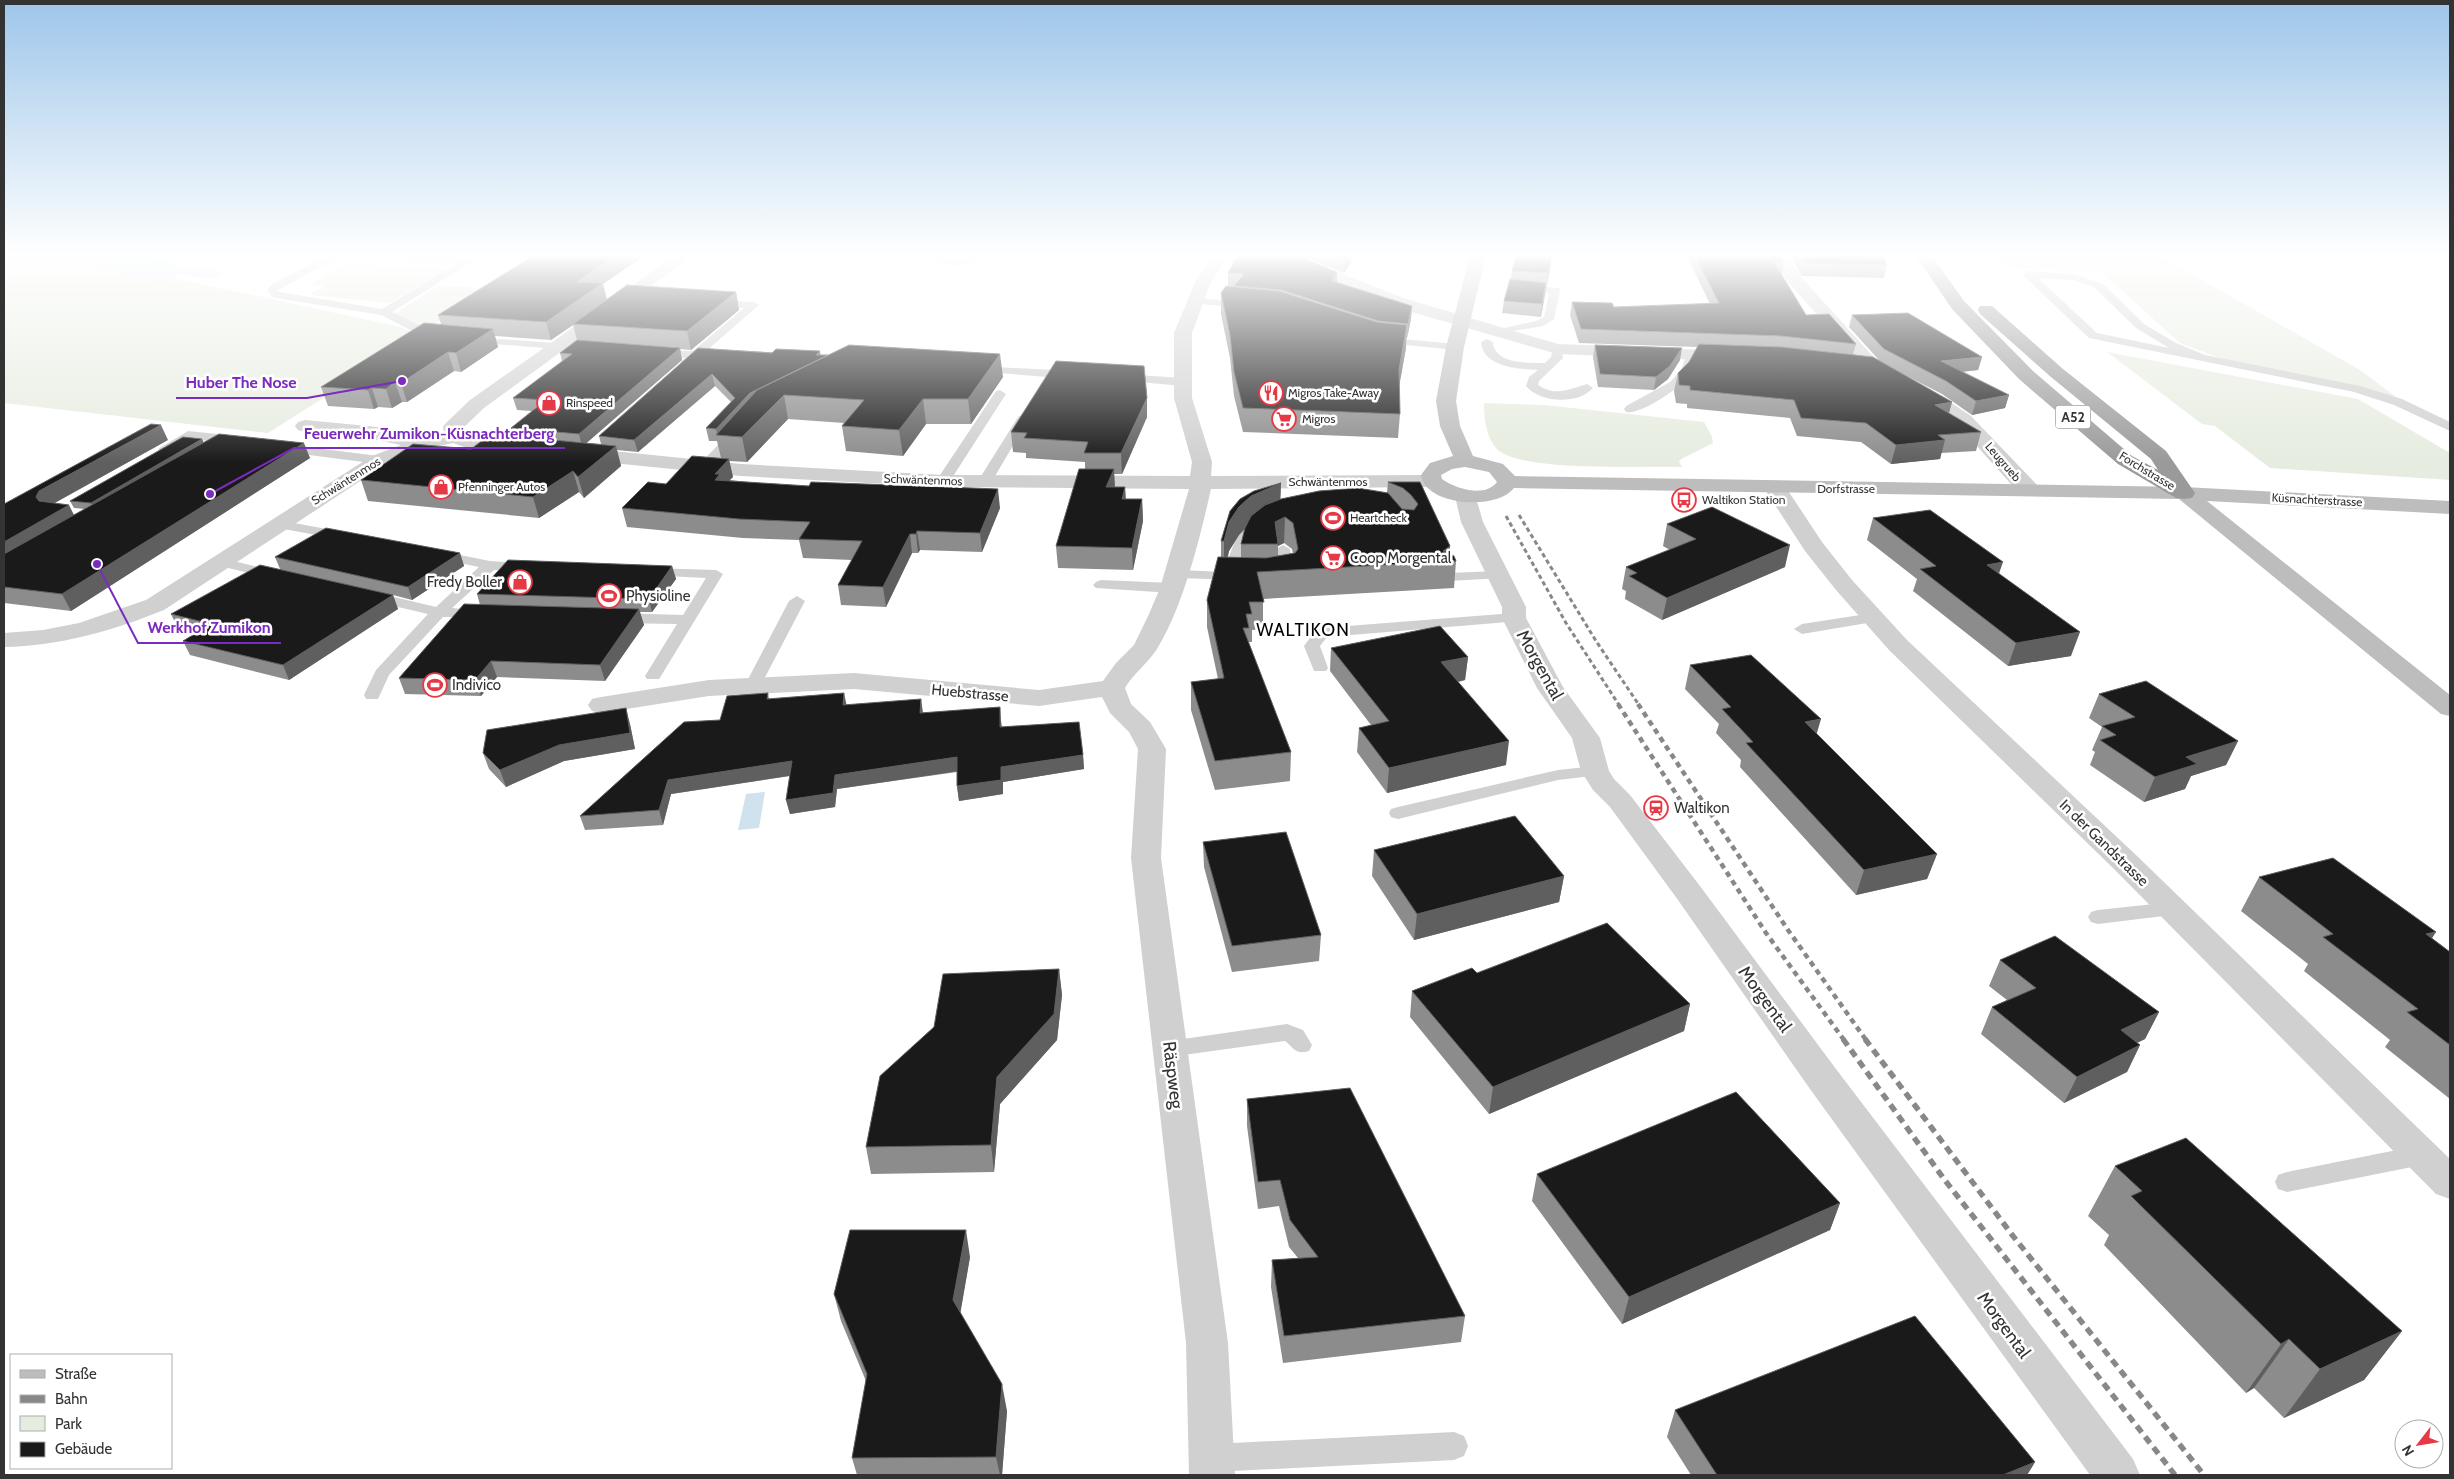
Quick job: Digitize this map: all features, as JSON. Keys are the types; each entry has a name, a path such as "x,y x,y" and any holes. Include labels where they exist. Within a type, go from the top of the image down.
{"highway":[{"name":"Forchstrasse","path":"1977,325 2026,375 2125,460 2184,493"},
{"name":"Forchstrasse","path":"2001,325 2042,361 2159,455 2184,493"}],"street":[{"path":"537,450 470,443 455,436 453,427 477,404 589,325"},
{"path":"1112,688 1125,668 1145,648 1174,581 1202,483 1202,462 1183,398 1183,333 1186,325"},
{"path":"1461,325 1446,401 1450,426 1465,461"},
{"path":"1471,325 1493,337 1557,348 1749,356"},
{"name":"Leugrueb","path":"1836,325 1873,366 1934,400 1964,420 2029,490"},
{"path":"1845,364 1873,366"},
{"name":"Schwäntenmos","path":"305,426 382,433 403,438 419,445"},
{"name":"Schwäntenmos","path":"4,640 62,635 117,622 155,605 383,457 455,436"},
{"name":"Schwäntenmos","path":"582,450 704,467 942,481 1202,483 1432,481"},
{"path":"1465,461 1500,470 1506,476 1508,482 1500,491 1484,495 1466,496 1444,490 1432,481 1430,475 1442,465 1465,461"},
{"name":"Dorfstrasse","path":"1508,482 1775,488 2184,493"},
{"name":"In der Gandstrasse","path":"1775,488 1813,546 1873,618 1926,673 2021,761 2450,1183"},
{"name":"Küsnachterstrasse","path":"2184,493 2449,508"},
{"name":"Forchstrasse","path":"2184,493 2450,708"},
{"name":"Morgental","path":"1466,496 1469,515 1514,607 1514,618 1550,688 1586,738 1595,771 1689,893 1835,1095 2117,1475"},
{"name":"Huebstrasse","path":"601,705 709,688 854,681 1039,698 1112,688"},
{"name":"Räspweg","path":"1112,688 1119,707 1140,728 1152,749 1146,858 1207,1343 1212,1467"}],"lane":[{"path":"408,325 432,338 578,348"},
{"path":"680,368 730,325"},
{"path":"1535,325 1493,337 1489,353 1504,361 1522,366 1550,366"},
{"path":"2081,325 2093,336 2356,389 2398,402 2450,428"},
{"path":"2139,325 2172,345 2204,359"},
{"path":"1367,337 1417,343 1455,351"},
{"path":"1557,348 1557,358 1531,383 1535,388 1550,394 1565,396 1576,394 1587,388"},
{"path":"1391,349 1455,351"},
{"path":"646,352 694,355"},
{"path":"1630,409 1666,392 1688,367 1690,354"},
{"path":"962,368 1088,376"},
{"path":"1040,390 1050,374"},
{"path":"1107,377 1183,382"},
{"path":"942,481 1000,394"},
{"path":"985,481 1030,407"},
{"path":"704,467 744,424"},
{"path":"154,454 188,435 250,443 223,443 207,452"},
{"path":"270,445 383,457"},
{"path":"1231,576 1238,548 1247,534 1268,520"},
{"path":"278,524 361,540"},
{"path":"1272,577 1288,576 1283,549"},
{"path":"426,552 490,565 536,567"},
{"path":"221,562 286,577"},
{"path":"372,695 382,673 439,612 490,565"},
{"path":"639,571 716,574 653,676"},
{"path":"1449,577 1497,575"},
{"path":"1102,585 1231,576 1247,577"},
{"path":"362,595 439,612 499,614"},
{"path":"752,685 797,601"},
{"path":"598,617 688,620"},
{"path":"1320,668 1312,646 1322,633 1514,618"},
{"path":"1802,629 1873,618"},
{"path":"1398,813 1558,775 1595,771"},
{"path":"2098,918 2173,910"},
{"path":"1169,1049 1287,1032 1295,1036 1301,1045"},
{"path":"2287,1182 2422,1155"},
{"path":"1212,1467 1454,1446"}],"green space":[{"path":"4,325 392,325 401,327 420,337 268,433 4,403"},
{"path":"416,325 433,325 426,330"},
{"path":"2160,325 2281,325 2360,370 2396,397 2231,362 2180,343"},
{"path":"2107,352 2358,399 2450,453 2450,480 2270,468 2215,426 2202,424"},
{"path":"1484,403 1544,405 1704,422 1713,443 1679,461 1682,467 1614,467 1532,462 1512,457 1498,450 1486,428"}],"water":[{"path":"765,792 759,828 738,830 746,794"}],"building":[{"path":"421,325 493,329 456,353 448,352 401,383 395,382 386,389 372,388 368,390 321,387"},
{"path":"590,325 695,325 687,331"},
{"path":"1228,325 1407,325 1399,370 1400,414 1243,408 1234,372"},
{"path":"1580,325 1839,325 1856,344 1781,336 1581,329"},
{"path":"1861,325 1928,325 1982,357 1941,361 2009,395 1976,401 1946,381 1884,349"},
{"path":"577,340 680,348 579,434 511,428 546,400 513,398 572,354 560,353"},
{"path":"1699,344 1782,347 1873,357 1952,402 1935,405 1981,432 1938,435 1945,440 1896,445 1866,423 1801,418 1794,400 1690,390 1690,386 1679,385 1678,373 1689,362"},
{"path":"849,345 1000,354 968,399 923,399 899,430 842,426 864,400 784,395 742,437 716,435 757,390"},
{"path":"1595,345 1682,348 1670,366 1656,377 1600,374"},
{"path":"698,348 772,353 776,349 820,351 816,355 828,355 750,393 716,429 706,428 735,398 712,374 634,440 599,436"},
{"path":"1056,361 1144,366 1147,398 1121,453 1084,453 1088,442 1024,438 1027,433 1011,432"},
{"path":"151,424 161,425 39,491 36,497 39,501 69,505 4,542 4,504"},
{"path":"219,434 304,443 62,594 4,587 4,554"},
{"path":"491,434 616,446 578,477 573,471 533,497 361,480 413,444 471,449"},
{"path":"183,437 202,439 91,503 70,501"},
{"path":"692,456 729,459 715,474 720,474 715,480 809,486 811,482 998,489 980,533 917,531 916,534 910,534 883,587 838,585 862,541 799,539 810,522 739,519 622,508 648,482 666,484"},
{"path":"1079,469 1114,469 1106,487 1125,487 1122,499 1142,499 1132,548 1056,546"},
{"path":"1388,482 1420,482 1450,546 1443,551 1454,556 1456,561 1257,572 1264,602 1249,602 1252,614 1246,614 1249,628 1243,628 1291,752 1215,761 1191,682 1224,678 1207,600 1218,557 1266,558 1295,553 1298,549 1293,523 1285,517 1275,522 1278,544 1241,544 1245,528 1251,516 1265,505 1281,499 1319,491 1358,488 1388,493 1402,509 1414,510 1418,504 1411,495 1403,488"},
{"path":"1281,483 1251,496 1239,507 1229,522 1224,541 1221,541 1230,511 1240,499 1254,491"},
{"path":"1712,507 1790,545 1667,598 1629,576 1637,573 1626,567 1696,539 1667,524"},
{"path":"1930,510 2003,562 1987,565 2080,632 2016,643 1920,569 1936,566 1873,518"},
{"path":"326,528 460,553 408,587 275,557"},
{"path":"508,560 672,566 649,599 477,594"},
{"path":"260,565 393,595 283,665 183,641 211,624 171,614"},
{"path":"464,604 639,609 600,665 491,661 475,680 399,678"},
{"path":"1440,626 1468,657 1441,662 1509,741 1389,768 1359,728 1389,721 1331,648"},
{"path":"1751,655 1821,719 1805,722 1937,854 1864,870 1746,743 1753,742 1722,709 1731,707 1690,665"},
{"path":"2146,681 2238,741 2186,757 2197,764 2155,777 2100,740 2116,735 2102,726 2135,717 2099,694"},
{"path":"768,693 767,699 844,693 843,705 921,699 920,713 1000,707 1000,727 1079,722 1083,755 1001,767 1001,780 957,786 957,757 835,775 833,793 786,800 792,761 668,780 659,810 580,816 684,722 720,720 727,696"},
{"path":"626,708 630,733 559,745 500,770 483,753 487,730"},
{"path":"1515,816 1564,876 1417,914 1374,850"},
{"path":"1286,832 1321,935 1232,946 1203,842"},
{"path":"2333,858 2436,932 2426,934 2450,952 2450,1045 2407,1012 2418,1009 2323,937 2333,934 2259,877"},
{"path":"1607,923 1690,1004 1493,1087 1412,991 1472,968 1477,973"},
{"path":"2055,936 2159,1012 2121,1030 2140,1045 2077,1077 1992,1007 2036,988 2000,960"},
{"path":"1059,969 1054,1014 997,1077 991,1145 866,1147 880,1076 934,1027 943,974"},
{"path":"1350,1088 1465,1316 1284,1336 1272,1260 1318,1257 1290,1220 1280,1180 1258,1182 1247,1099"},
{"path":"1736,1092 1840,1203 1629,1297 1537,1174"},
{"path":"2186,1138 2402,1331 2320,1369 2289,1339 2281,1344 2131,1196 2142,1191 2115,1166"},
{"path":"850,1230 966,1230 953,1300 1002,1384 996,1457 852,1458 867,1374 834,1294"},
{"path":"1915,1316 2035,1462 2003,1475 1717,1475 1675,1410"}],"railway":[{"path":"1519,515 1596,641 1639,705"},
{"path":"1506,516 1566,623 1619,705"},
{"path":"1618,704 1766,933 1844,1040"},
{"path":"1638,704 1788,930 1866,1040"},
{"path":"1843,1039 1944,1179 2175,1475"},
{"path":"1865,1039 2013,1236 2204,1475"}],"place":[{"name":"Huber The Nose","path":"402,381"},
{"name":"Migros Take-Away","path":"1271,393"},
{"name":"Rinspeed","path":"549,403"},
{"name":"Migros","path":"1284,419"},
{"name":"Pfenninger Autos","path":"441,487"},
{"name":"Feuerwehr Zumikon-Küsnachterberg","path":"210,494"},
{"name":"Waltikon Station","path":"1684,500"},
{"name":"Heartcheck","path":"1333,518"},
{"name":"Coop Morgental","path":"1333,558"},
{"name":"Werkhof Zumikon","path":"97,564"},
{"name":"Fredy Boller","path":"520,582"},
{"name":"Physioline","path":"609,596"},
{"name":"Indivico","path":"435,685"},
{"name":"Waltikon","path":"1656,808"}],"district":[{"name":"WALTIKON","path":"1303,630"}]}
